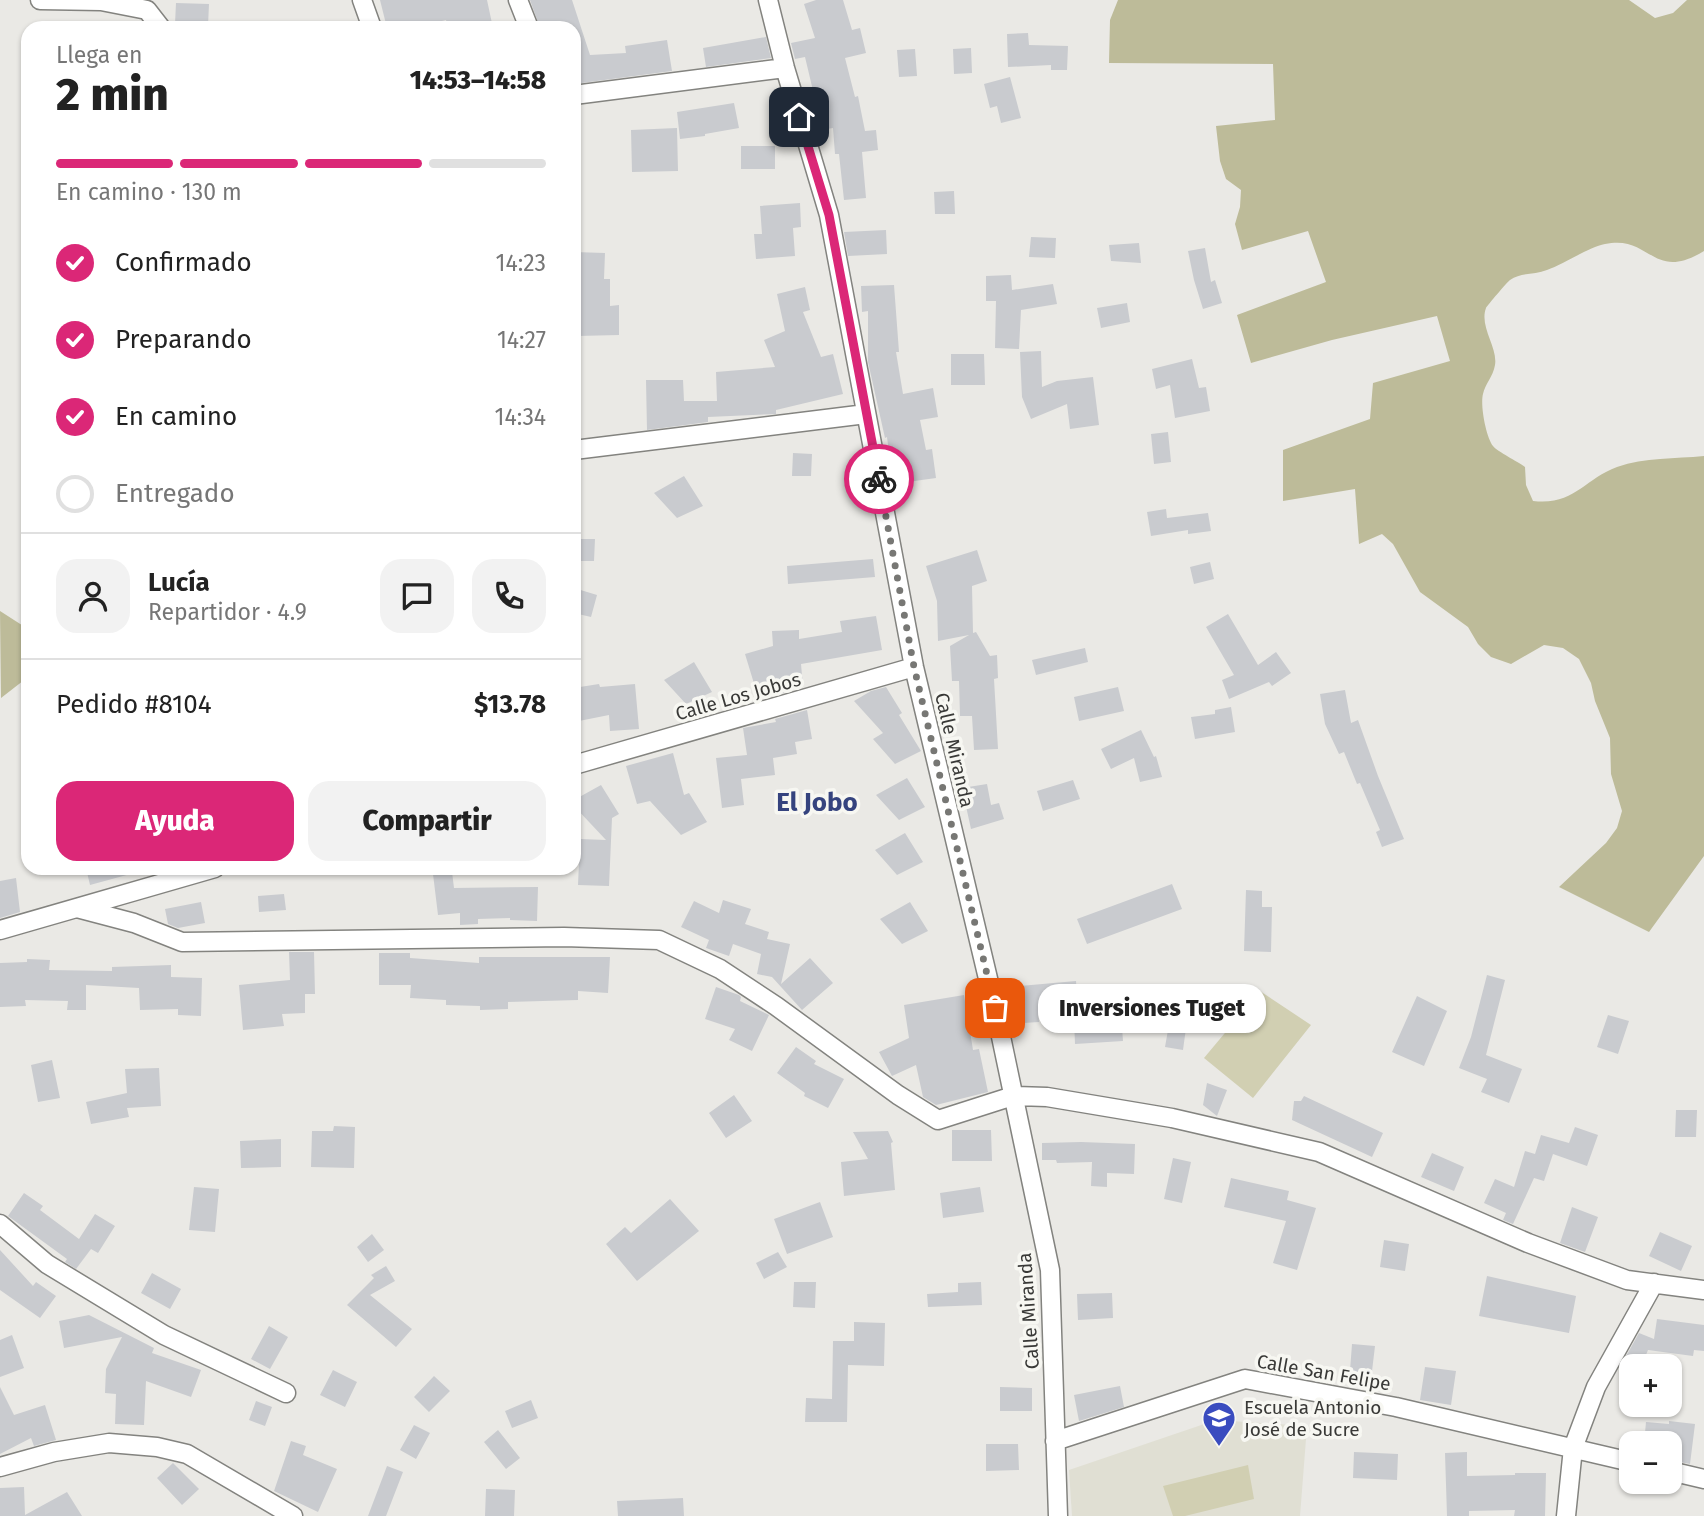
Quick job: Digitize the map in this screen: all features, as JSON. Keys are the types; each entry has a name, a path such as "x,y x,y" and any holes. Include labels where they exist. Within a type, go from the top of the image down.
{"street":[{"path":"40,0 144,5 155,21"},
{"path":"362,0 370,21"},
{"path":"518,0 526,21"},
{"name":"Calle Miranda","path":"768,0 785,68 829,215 914,667 1013,1096 1050,1270 1058,1516"},
{"path":"581,94 785,68"},
{"path":"581,449 866,414"},
{"name":"Calle Los Jobos","path":"581,763 914,667"},
{"path":"0,930 191,875"},
{"path":"77,908 134,923 182,942 564,937 659,940 720,969 776,1006 898,1095 938,1120 1013,1096 1047,1097 1172,1118 1319,1152 1528,1243 1627,1280 1704,1290"},
{"path":"0,1224 47,1264 164,1335 286,1392"},
{"path":"1566,1516 1573,1448 1596,1387 1654,1283"},
{"name":"Calle San Felipe","path":"1055,1441 1245,1378 1396,1407 1619,1459"},
{"path":"0,1467 54,1452 109,1443 157,1447 187,1454 293,1516"},
{"path":"1682,1474 1704,1479"}],"shaded area":[{"path":"1118,0 1629,0 1655,18 1673,13 1687,0 1704,0 1704,251 1673,262 1662,260 1633,245 1605,244 1547,270 1510,280 1487,306 1484,315 1495,358 1494,369 1482,399 1486,428 1493,446 1525,467 1526,485 1533,501 1569,496 1606,472 1628,464 1704,456 1704,856 1649,932 1559,887 1606,843 1617,828 1622,811 1611,774 1610,738 1591,683 1579,659 1563,648 1544,645 1511,664 1491,657 1478,644 1468,627 1420,592 1393,544 1382,534 1359,544 1355,489 1283,501 1283,450 1370,419 1373,383 1450,361 1437,316 1332,340 1251,363 1237,315 1326,282 1308,231 1242,250 1235,224 1241,190 1226,179 1220,161 1216,126 1275,120 1273,64 1109,63 1110,20"},
{"path":"0,611 21,624 21,682 1,698"},
{"path":"1260,991 1311,1025 1253,1098 1204,1058"},
{"name":"Escuela Antonio José de Sucre","path":"1216,1420 1307,1426 1300,1516 1072,1516 1069,1470"},
{"path":"1248,1465 1254,1499 1185,1516 1173,1516 1163,1486"}],"building":[{"path":"380,0 487,0 492,21 446,20 385,21"},
{"path":"530,0 572,0 579,21 538,21"},
{"path":"816,0 843,0 852,30 860,28 866,53 845,58 855,97 858,96 865,131 876,130 878,150 862,152 866,198 844,200 833,128 827,129 820,97 815,99 805,57 795,59 791,43 815,38 804,4"},
{"path":"176,3 209,4 208,21 175,21"},
{"path":"581,28 590,55 626,53 625,46 667,40 672,71 581,83"},
{"path":"1028,33 1029,45 1068,46 1067,70 1051,70 1051,65 1008,67 1007,34"},
{"path":"766,37 771,58 706,67 703,48"},
{"path":"971,48 972,73 954,74 953,49"},
{"path":"915,49 917,76 899,77 897,50"},
{"path":"1010,77 1021,118 1001,123 997,106 990,108 984,84"},
{"path":"734,103 739,128 680,139 677,112"},
{"path":"677,128 678,171 632,172 631,130"},
{"path":"741,146 775,146 775,169 741,169"},
{"path":"954,191 955,214 935,214 934,192"},
{"path":"800,203 801,227 793,228 795,256 756,259 754,234 762,234 760,206"},
{"path":"886,230 887,254 848,256 844,232"},
{"path":"1031,237 1056,238 1055,258 1029,257"},
{"path":"1139,243 1141,263 1111,261 1109,245"},
{"path":"1205,248 1211,282 1215,280 1222,303 1203,309 1188,251"},
{"path":"581,252 605,253 604,279 610,279 610,306 619,305 619,335 581,336"},
{"path":"1011,275 1012,290 1053,284 1057,304 1021,310 1019,349 995,348 996,301 986,301 986,276"},
{"path":"894,285 899,352 896,352 903,394 933,388 938,417 920,420 926,450 932,449 936,478 893,484 887,437 885,438 868,362 868,311 862,312 861,286"},
{"path":"805,287 810,310 803,312 821,357 833,354 843,394 776,410 776,414 708,417 708,422 647,430 646,380 683,380 684,401 717,401 716,372 775,367 764,340 785,331 777,294"},
{"path":"1127,303 1130,322 1101,328 1097,308"},
{"path":"1041,351 1042,387 1057,381 1093,377 1099,425 1070,429 1067,404 1031,419 1022,397 1020,352"},
{"path":"951,354 984,354 985,385 951,385"},
{"path":"1192,359 1199,388 1206,387 1210,411 1175,418 1170,385 1156,389 1152,369"},
{"path":"1168,432 1171,462 1154,464 1151,434"},
{"path":"793,453 812,454 811,476 792,476"},
{"path":"684,476 703,506 677,518 654,493"},
{"path":"1166,509 1167,518 1208,513 1211,531 1188,534 1188,530 1151,536 1147,512"},
{"path":"581,539 595,539 594,561 581,561"},
{"path":"977,550 987,581 972,586 973,633 976,632 990,656 997,655 998,678 994,679 998,749 974,750 972,716 960,716 959,681 952,681 950,646 969,635 938,641 937,601 926,566"},
{"path":"873,559 875,577 788,584 787,566"},
{"path":"1210,562 1214,579 1194,584 1190,567"},
{"path":"581,590 597,595 591,617 581,615"},
{"path":"1228,614 1258,665 1276,652 1291,673 1272,686 1269,682 1229,699 1222,680 1234,675 1206,627"},
{"path":"876,616 882,650 801,664 803,687 772,696 770,686 756,690 745,654 773,646 772,631 799,630 799,639 842,632 840,621"},
{"path":"1085,648 1088,662 1036,675 1032,660"},
{"path":"694,662 712,692 686,704 664,680"},
{"path":"635,684 639,729 610,731 609,715 581,721 581,687"},
{"path":"886,687 921,751 895,764 873,739 883,733 854,701 871,691"},
{"path":"1118,687 1124,711 1079,721 1074,697"},
{"path":"1345,690 1351,723 1358,720 1404,839 1382,847 1376,832 1380,830 1360,783 1357,784 1344,752 1339,754 1325,724 1320,694"},
{"path":"1231,707 1235,732 1195,739 1191,717 1215,714 1215,710"},
{"path":"807,710 812,739 795,742 797,754 773,758 775,775 741,779 744,805 722,808 716,758 747,755 743,728 776,722 775,719"},
{"path":"1141,730 1154,757 1156,756 1162,777 1140,782 1134,758 1111,769 1101,749"},
{"path":"673,753 684,795 689,793 707,822 681,835 650,801 637,804 626,766"},
{"path":"907,778 925,807 899,820 876,795"},
{"path":"1073,780 1080,799 1043,811 1037,791"},
{"path":"987,784 991,805 999,803 1004,819 971,829 962,788"},
{"path":"601,785 619,814 612,818 609,886 578,885 578,875 581,875 581,839 606,840 581,813 581,796"},
{"path":"905,833 923,862 897,875 875,850"},
{"path":"88,875 127,875 90,885"},
{"path":"433,875 452,875 454,888 538,887 537,921 478,919 478,924 460,925 460,913 438,915"},
{"path":"16,878 20,912 0,918 0,881"},
{"path":"1172,884 1182,909 1087,944 1077,919"},
{"path":"1246,890 1262,891 1262,907 1272,907 1271,952 1244,951"},
{"path":"284,894 286,910 259,912 258,896"},
{"path":"723,900 751,909 745,924 769,932 767,939 790,944 781,984 810,958 833,983 802,1010 772,977 757,974 761,954 733,944 729,956 706,948 709,940 681,927 694,901 719,913"},
{"path":"201,902 205,923 178,928 168,924 165,909"},
{"path":"910,902 928,931 902,944 880,919"},
{"path":"289,952 314,952 315,994 305,994 305,1013 282,1014 284,1026 243,1030 239,985 290,980"},
{"path":"379,953 410,953 410,958 479,963 479,957 610,957 608,993 578,991 578,1000 508,1002 508,1009 480,1010 480,1006 446,1005 446,1000 410,998 411,985 379,985"},
{"path":"27,959 50,960 49,970 112,971 112,967 171,965 171,977 202,978 201,1016 178,1015 178,1009 140,1010 139,988 86,985 86,1010 67,1010 68,1001 25,1000 26,1006 0,1007 0,963 27,962"},
{"path":"1487,975 1505,980 1486,1055 1522,1069 1509,1103 1481,1092 1487,1079 1459,1068 1471,1037"},
{"path":"1076,981 1078,1006 1038,1009 1039,1022 1023,1023 1020,986"},
{"path":"716,987 739,995 740,1001 769,1015 752,1051 729,1040 735,1029 705,1019"},
{"path":"964,995 973,1050 979,1049 988,1092 936,1105 923,1097 916,1065 892,1076 879,1052 909,1038 904,1005"},
{"path":"1174,996 1190,999 1183,1050 1165,1047"},
{"path":"1417,996 1447,1011 1424,1066 1392,1052"},
{"path":"1121,1015 1123,1041 1075,1044 1074,1018"},
{"path":"1608,1015 1629,1021 1618,1054 1597,1047"},
{"path":"796,1047 816,1061 814,1064 844,1079 828,1108 804,1096 805,1093 777,1073"},
{"path":"52,1060 60,1098 38,1102 31,1065"},
{"path":"159,1068 161,1106 127,1108 129,1117 91,1124 86,1102 127,1093 125,1069"},
{"path":"1207,1083 1227,1090 1217,1116 1203,1105"},
{"path":"734,1095 752,1121 726,1138 709,1113"},
{"path":"1304,1096 1383,1133 1372,1157 1292,1120 1294,1101 1301,1101"},
{"path":"1676,1110 1697,1110 1696,1137 1675,1137"},
{"path":"334,1126 355,1127 354,1168 311,1167 312,1131 333,1131"},
{"path":"1575,1127 1598,1135 1587,1166 1553,1154 1544,1181 1534,1178 1513,1224 1503,1220 1506,1213 1484,1203 1495,1179 1514,1187 1525,1151 1535,1154 1541,1135 1569,1143"},
{"path":"952,1130 991,1130 992,1161 952,1161"},
{"path":"888,1131 893,1142 895,1190 844,1196 841,1162 868,1159 853,1132"},
{"path":"281,1139 281,1167 241,1168 240,1141"},
{"path":"1042,1143 1135,1144 1134,1174 1107,1173 1107,1187 1091,1186 1092,1162 1057,1163 1056,1160 1042,1160"},
{"path":"1432,1153 1464,1167 1454,1191 1421,1177"},
{"path":"1173,1158 1191,1162 1182,1203 1164,1199"},
{"path":"1231,1178 1289,1191 1287,1200 1316,1208 1297,1270 1273,1263 1286,1221 1224,1207"},
{"path":"194,1187 219,1189 215,1232 189,1230"},
{"path":"980,1187 984,1212 943,1218 940,1193"},
{"path":"24,1193 43,1206 40,1210 79,1239 95,1214 115,1226 98,1253 91,1249 76,1269 65,1262 67,1259 8,1216"},
{"path":"670,1199 699,1231 637,1281 606,1244 625,1227 631,1233"},
{"path":"820,1202 833,1237 787,1254 774,1219"},
{"path":"1572,1207 1598,1217 1585,1252 1560,1243"},
{"path":"1660,1232 1692,1246 1681,1271 1649,1256"},
{"path":"372,1234 384,1250 368,1262 357,1247"},
{"path":"1384,1240 1409,1244 1405,1271 1380,1267"},
{"path":"0,1250 33,1286 36,1282 56,1296 40,1318 0,1290"},
{"path":"778,1252 787,1267 764,1279 756,1263"},
{"path":"386,1266 395,1281 370,1295 412,1329 396,1347 347,1305 374,1278 371,1275"},
{"path":"152,1273 181,1289 170,1309 141,1293"},
{"path":"1487,1276 1576,1296 1569,1333 1479,1316"},
{"path":"794,1282 816,1282 815,1308 793,1307"},
{"path":"981,1282 982,1305 928,1307 927,1294 958,1292 958,1283"},
{"path":"1112,1293 1113,1318 1078,1320 1077,1294"},
{"path":"89,1315 154,1348 152,1353 201,1370 191,1397 146,1381 144,1425 115,1424 116,1394 105,1393 106,1369 122,1337 64,1348 59,1321"},
{"path":"1657,1319 1704,1325 1704,1351 1694,1350 1693,1356 1648,1350 1646,1354 1627,1354 1639,1333 1654,1339"},
{"path":"854,1322 885,1323 884,1366 848,1365 847,1422 805,1422 806,1398 832,1399 833,1341 854,1341"},
{"path":"269,1326 288,1337 270,1369 251,1359"},
{"path":"12,1335 24,1368 0,1377 0,1340"},
{"path":"1352,1344 1375,1346 1370,1388 1349,1384"},
{"path":"1425,1367 1456,1371 1451,1405 1420,1400"},
{"path":"333,1370 357,1382 345,1407 320,1395"},
{"path":"434,1376 450,1391 429,1412 414,1397"},
{"path":"1120,1386 1124,1407 1079,1421 1074,1395"},
{"path":"0,1387 14,1415 45,1405 56,1440 34,1446 31,1438 0,1454"},
{"path":"1000,1387 1032,1388 1032,1411 1000,1411"},
{"path":"531,1400 538,1418 512,1428 505,1411"},
{"path":"256,1401 272,1407 265,1426 249,1420"},
{"path":"1669,1421 1695,1424 1690,1464 1682,1462 1682,1431 1645,1431 1646,1422 1669,1424"},
{"path":"414,1425 430,1433 416,1459 400,1450"},
{"path":"498,1430 520,1458 506,1469 484,1442"},
{"path":"291,1441 306,1446 303,1455 337,1469 318,1512 274,1491"},
{"path":"986,1444 1018,1444 1019,1470 986,1471"},
{"path":"1354,1452 1398,1454 1397,1480 1353,1478"},
{"path":"1467,1452 1467,1476 1546,1473 1545,1516 1514,1516 1515,1510 1469,1511 1469,1516 1447,1516 1445,1453"},
{"path":"173,1463 199,1489 182,1505 157,1478"},
{"path":"387,1466 403,1472 386,1516 368,1516"},
{"path":"24,1487 25,1515 67,1492 82,1516 0,1516 0,1488"},
{"path":"486,1489 515,1490 514,1516 485,1516"},
{"path":"683,1498 684,1516 618,1516 617,1501"}],"way so far":[{"path":"879,479 914,667 995,1008"}],"place":[{"name":"Inversiones Tuget","path":"995,1008"},
{"name":"Escuela Antonio José de Sucre","path":"1219,1448"}],"district":[{"name":"El Jobo","path":"817,802"}],"route":[{"path":"799,117 829,215 879,479"}]}
